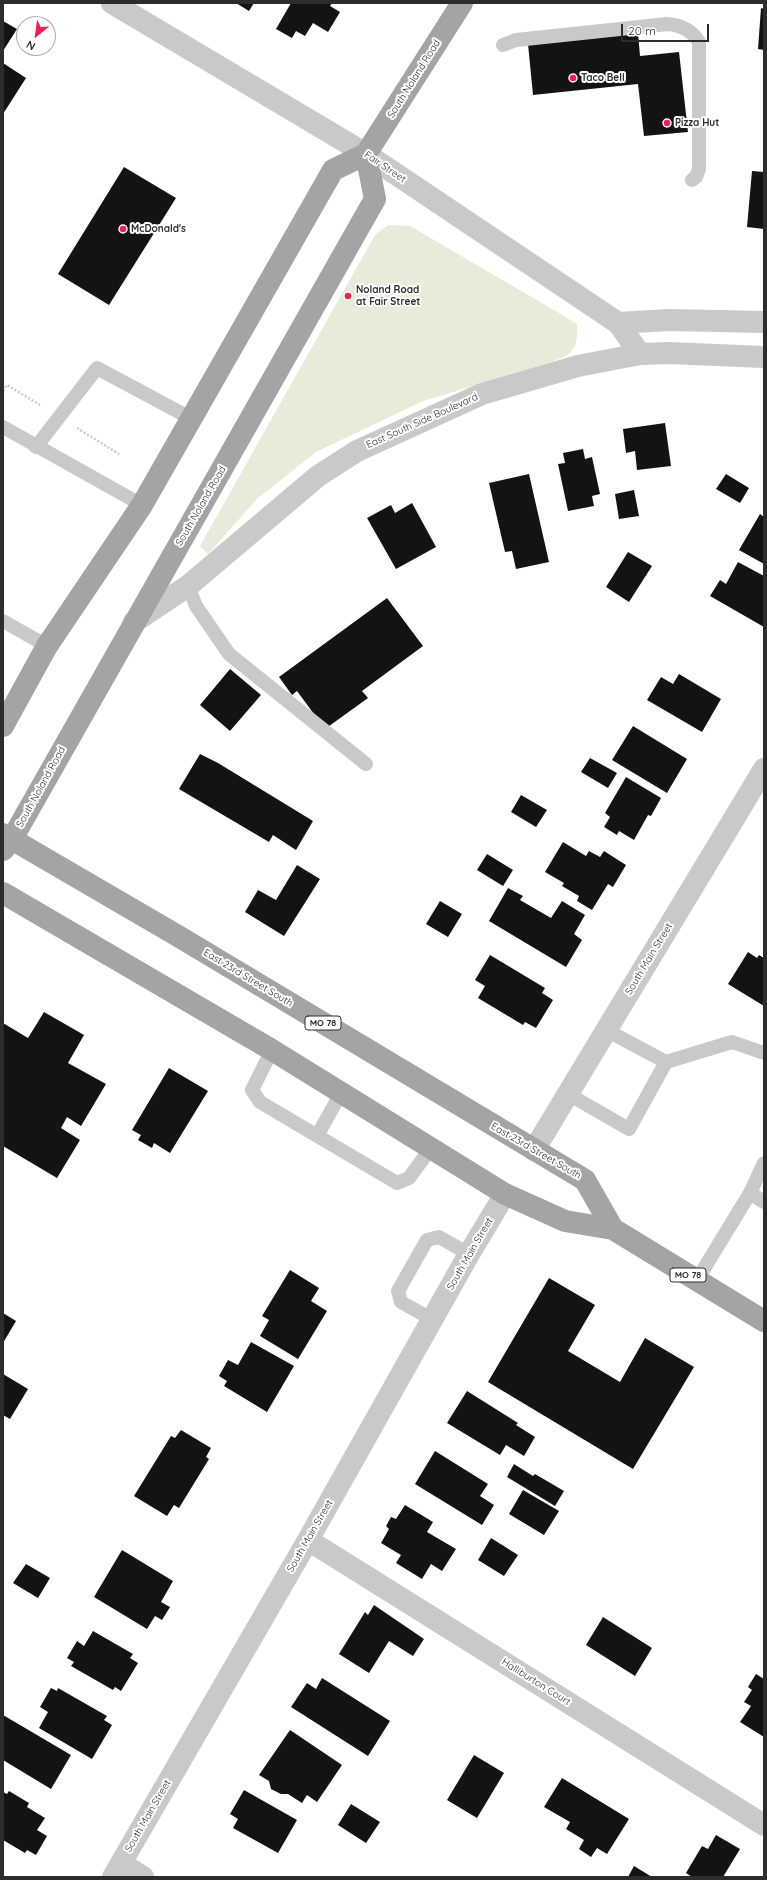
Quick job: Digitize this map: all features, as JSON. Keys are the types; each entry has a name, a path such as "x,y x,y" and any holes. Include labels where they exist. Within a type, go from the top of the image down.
{"main road":[{"name":"South Noland Road","path":"6,841 234,448 374,198 366,154 462,3"},
{"path":"3,726 47,646 142,505 333,170 366,154"},
{"name":"East 23rd Street South","path":"6,841 185,940 585,1180 613,1229"},
{"name":"MO 78","path":"3,893 272,1050 505,1194 564,1221 613,1229 764,1321"}],"street":[{"name":"Fair Street","path":"112,3 366,154 618,323 640,354"},
{"path":"618,323 669,320 764,322"},
{"name":"East South Side Boulevard","path":"134,622 188,586 295,493 318,476 357,451 482,394 578,366 640,354 669,353 764,357"},
{"name":"South Main Street","path":"534,1150 764,769"},
{"name":"South Main Street","path":"117,1870 308,1540 469,1254 505,1194"},
{"name":"Halliburton Court","path":"308,1540 764,1825"},
{"path":"117,1870 143,1877"}],"lane":[{"path":"503,45 516,40 667,24 682,27 689,31 699,42 699,169 696,177 692,180"},
{"path":"36,447 97,368 192,419"},
{"path":"3,427 36,447 142,505"},
{"path":"188,586 196,606 229,654 366,764"},
{"path":"3,621 47,646"},
{"path":"606,1030 666,1062"},
{"path":"568,1094 629,1129 666,1062 732,1042 764,1052"},
{"path":"272,1050 252,1090 260,1102 397,1183 409,1178 431,1148"},
{"path":"317,1136 340,1093"},
{"path":"697,1280 750,1193 764,1163"},
{"path":"750,1193 764,1202"},
{"path":"433,1320 401,1302 398,1291 427,1240 439,1237 469,1254"}],"path":[{"path":"3,391 7,385 41,406"},
{"path":"77,428 119,454"}],"green space":[{"path":"388,225 410,226 577,324 577,340 575,346 568,354 549,363 423,401 316,452 257,499 208,554 200,546 375,235"}],"building":[{"path":"236,3 254,3 249,11"},
{"path":"291,3 332,3 330,6 340,12 328,32 313,23 305,36 296,31 292,38 276,29"},
{"path":"761,8 764,9 764,50 758,49"},
{"path":"3,21 16,28 16,31 3,51"},
{"path":"638,33 640,56 679,52 688,132 644,136 638,84 533,95 528,44"},
{"path":"3,63 26,78 3,114"},
{"path":"124,167 176,198 109,305 58,274"},
{"path":"752,171 764,172 764,229 747,227"},
{"path":"665,423 671,466 637,470 635,451 626,453 623,429"},
{"path":"583,449 585,459 592,457 600,494 592,496 594,506 568,511 558,464 565,463 563,453"},
{"path":"529,474 549,562 516,569 512,551 505,552 489,483"},
{"path":"726,474 749,488 740,503 716,489"},
{"path":"634,490 639,516 619,519 615,494"},
{"path":"412,503 436,547 396,569 367,518 391,505 395,513"},
{"path":"760,514 764,517 764,564 739,550"},
{"path":"628,552 652,566 629,602 606,587"},
{"path":"738,562 764,576 764,627 710,596 720,580 726,584"},
{"path":"387,598 423,646 362,691 368,698 325,729 297,691 292,695 279,677"},
{"path":"230,669 261,695 230,731 200,705"},
{"path":"679,674 721,699 702,732 647,700 661,677 673,684"},
{"path":"633,726 687,759 667,793 612,760"},
{"path":"200,754 218,763 313,821 296,850 273,835 269,842 179,789"},
{"path":"590,758 617,773 608,788 581,772"},
{"path":"626,777 661,798 651,816 648,815 634,840 619,831 617,835 604,827 610,817 605,813"},
{"path":"521,795 547,810 536,827 511,812"},
{"path":"563,842 586,856 589,851 600,857 604,851 626,865 613,887 608,884 592,910 577,901 579,896 562,886 564,883 545,872"},
{"path":"487,854 513,870 503,886 477,870"},
{"path":"297,865 320,879 284,936 245,912 258,890 276,900"},
{"path":"508,888 523,896 520,900 551,918 562,901 585,915 574,934 582,940 566,967 489,921"},
{"path":"440,901 462,914 448,937 426,924"},
{"path":"748,952 757,958 759,955 764,958 764,1006 728,984"},
{"path":"490,955 545,988 542,993 553,1000 536,1028 525,1022 523,1025 478,998 485,986 475,980"},
{"path":"44,1012 84,1035 68,1063 106,1084 81,1126 67,1117 61,1128 80,1140 57,1178 3,1146 3,1023 28,1038"},
{"path":"169,1068 208,1091 170,1153 154,1143 152,1148 138,1140 141,1135 132,1130"},
{"path":"290,1270 319,1288 311,1301 327,1311 298,1359 260,1336 269,1320 262,1316"},
{"path":"549,1278 595,1305 568,1351 620,1382 645,1338 694,1367 633,1469 488,1382"},
{"path":"3,1313 16,1321 3,1343"},
{"path":"251,1342 294,1366 267,1412 224,1386 227,1381 219,1376 228,1360 238,1365"},
{"path":"3,1374 28,1389 10,1419 3,1415"},
{"path":"467,1391 518,1423 516,1425 535,1437 524,1456 506,1445 500,1455 447,1423"},
{"path":"181,1430 211,1448 206,1457 209,1459 179,1508 174,1505 167,1516 134,1496 171,1436 175,1438"},
{"path":"435,1451 488,1484 480,1496 494,1505 482,1525 415,1484"},
{"path":"514,1464 533,1476 535,1474 564,1491 555,1506 507,1477"},
{"path":"523,1490 559,1511 544,1535 509,1514"},
{"path":"405,1505 433,1522 427,1532 456,1549 442,1571 431,1564 422,1579 396,1563 401,1555 381,1543 389,1529 386,1526 391,1517 396,1519"},
{"path":"491,1538 518,1555 504,1576 478,1560"},
{"path":"122,1550 173,1581 161,1602 170,1607 162,1620 155,1616 147,1629 94,1597"},
{"path":"26,1564 50,1578 38,1598 13,1583"},
{"path":"374,1605 424,1639 413,1656 389,1641 369,1673 339,1654 365,1612 368,1615"},
{"path":"603,1617 652,1648 635,1676 586,1645"},
{"path":"93,1631 133,1654 130,1658 138,1663 121,1691 115,1687 113,1690 71,1666 74,1662 67,1658 77,1641 84,1646"},
{"path":"756,1674 764,1679 764,1737 740,1722 751,1706 744,1702 752,1690 748,1687"},
{"path":"322,1678 390,1721 368,1756 291,1707 307,1683 316,1689"},
{"path":"51,1688 57,1691 58,1688 107,1716 104,1720 112,1725 92,1759 39,1728 48,1712 40,1707"},
{"path":"3,1715 71,1755 51,1789 3,1760"},
{"path":"290,1730 342,1765 317,1802 307,1795 302,1803 288,1794 281,1794 271,1789 269,1781 259,1775"},
{"path":"474,1755 504,1773 477,1818 447,1800"},
{"path":"562,1778 629,1819 607,1854 597,1848 591,1857 579,1849 584,1840 566,1829 570,1822 544,1807"},
{"path":"244,1790 297,1820 278,1853 233,1828 238,1819 230,1814"},
{"path":"9,1791 29,1803 27,1807 45,1818 37,1830 47,1836 36,1855 27,1850 25,1853 3,1840 3,1792 7,1794"},
{"path":"351,1804 380,1822 366,1843 338,1825"},
{"path":"716,1835 740,1849 723,1877 692,1877 686,1873 702,1846 708,1849"},
{"path":"634,1866 652,1877 628,1877"}],"place":[{"name":"Taco Bell","path":"573,78"},
{"name":"Pizza Hut","path":"667,123"},
{"name":"McDonald's","path":"123,229"},
{"name":"Noland Road at Fair Street","path":"348,296"}]}
